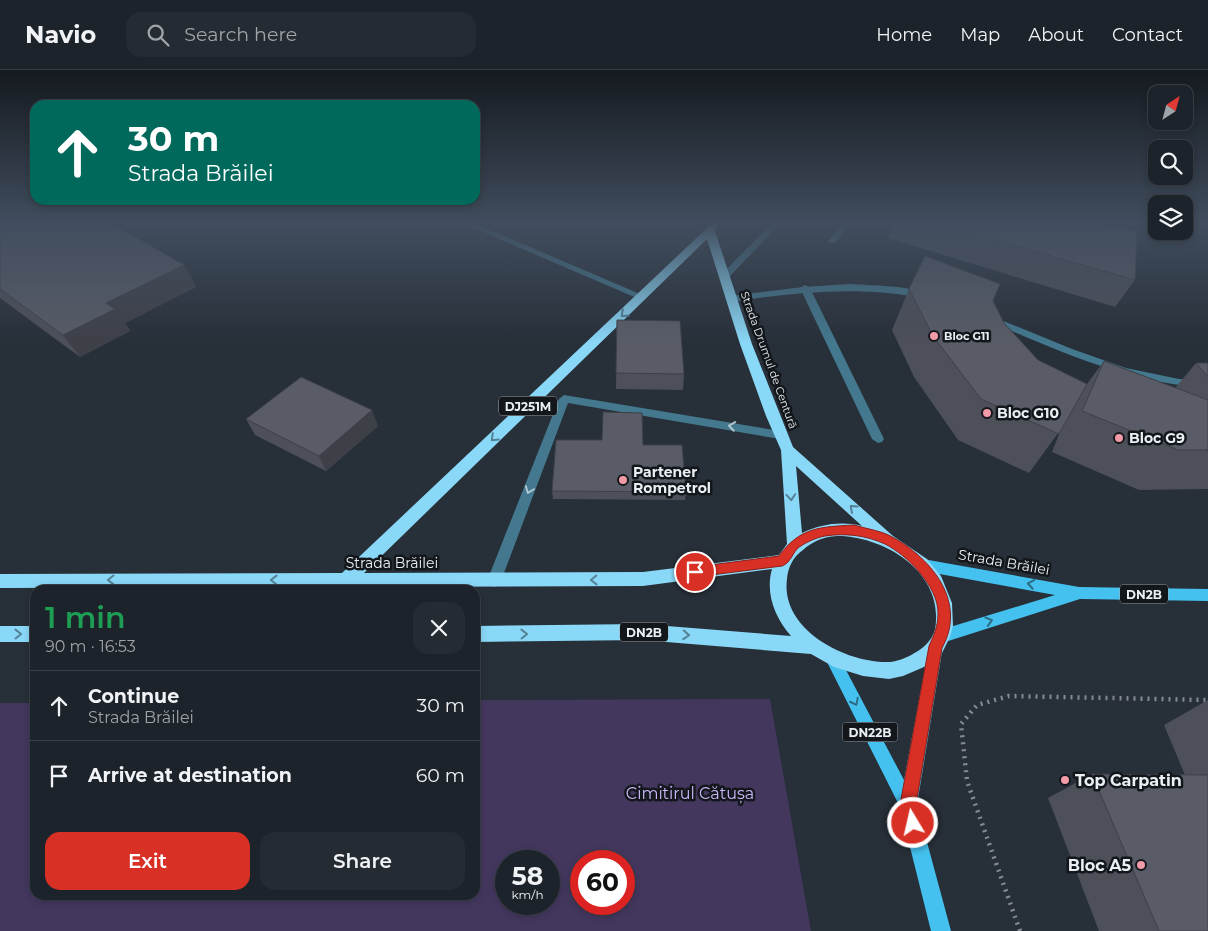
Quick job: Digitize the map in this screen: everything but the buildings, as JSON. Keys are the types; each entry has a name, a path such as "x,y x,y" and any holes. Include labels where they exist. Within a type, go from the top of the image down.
{"highway":[{"name":"DJ251M","path":"345,580 676,263"},
{"name":"Strada Drumul de Centură","path":"721,263 730,299 780,434 788,450 889,541"},
{"name":"Strada Drumul de Centură","path":"788,450 794,544"},
{"name":"Strada Brăilei","path":"854,530 889,541 922,565 939,588 945,612 939,641 918,662 892,670 862,669 832,658 812,646 792,626 781,603 778,580 782,561 794,544 821,531 854,530"},
{"name":"Strada Brăilei","path":"0,581 183,579 494,581 642,579 782,561"},
{"name":"Strada Brăilei","path":"480,634 642,632 812,646"},
{"path":"0,634 30,634"}],"main road":[{"name":"Strada Brăilei","path":"922,565 1080,593 1208,595"},
{"name":"Strada Brăilei","path":"939,641 1080,593"},
{"name":"DN22B","path":"908,805 939,641"},
{"name":"DN22B","path":"832,658 908,805 941,931"}],"street":[{"path":"562,263 642,297"},
{"path":"724,277 738,263"},
{"path":"730,299 806,288 844,286 894,289 935,298"},
{"path":"806,288 878,439"},
{"path":"979,314 1124,371 1185,384 1208,384"},
{"path":"549,386 564,398 780,434"},
{"path":"494,581 564,398"}],"path":[{"path":"1020,931 967,781 961,724 977,705 1009,696 1208,700"}],"green space":[{"name":"Cimitirul Cătușa","path":"770,699 811,931 0,931 0,703 30,703 30,900 480,900 480,700"}],"place":[{"name":"Bloc G11","path":"934,336"},
{"name":"Bloc G10","path":"987,413"},
{"name":"Bloc G9","path":"1119,438"},
{"name":"Partener Rompetrol","path":"623,480"},
{"name":"Top Carpatin","path":"1065,780"},
{"name":"Bloc A5","path":"1141,865"}],"route":[{"path":"695,572 782,561 794,544 821,531 854,530 889,541 922,565 939,588 945,612 942,636 936,646 908,805 913,823"}]}
